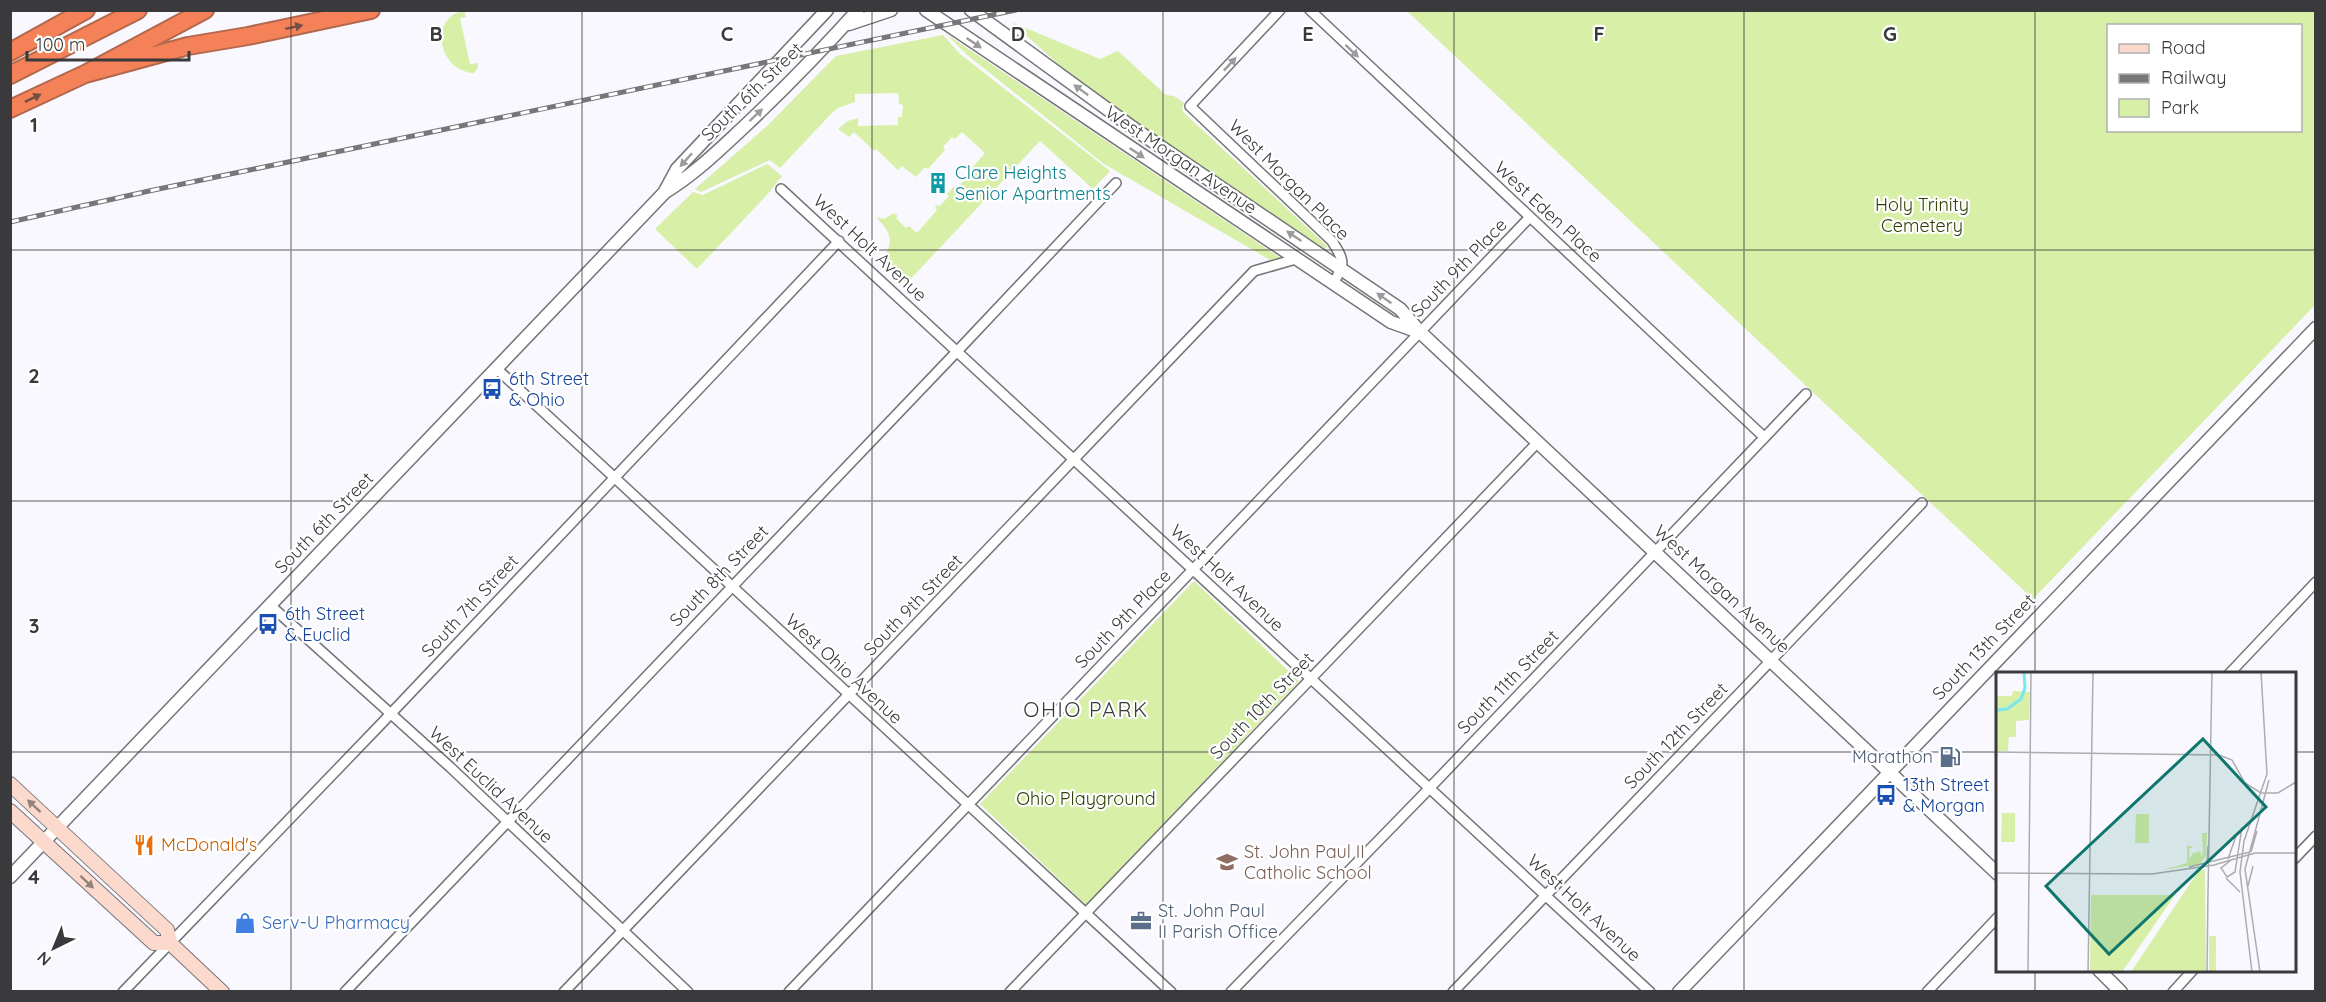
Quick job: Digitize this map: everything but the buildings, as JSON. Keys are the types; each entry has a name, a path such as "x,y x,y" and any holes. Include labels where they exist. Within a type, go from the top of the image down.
{"highway":[{"path":"10,52 86,10"},
{"path":"10,75 138,10"},
{"path":"10,109 85,74 205,10"},
{"path":"339,18 355,10"},
{"path":"85,74 188,46 371,10"}],"main road":[{"path":"10,784 166,930 170,943 222,992"},
{"path":"10,811 154,944 170,943"}],"street":[{"name":"South 6th Street","path":"10,877 664,193 677,169 827,10"},
{"name":"South 6th Street","path":"664,193 687,179 728,142 785,87 858,10"},
{"path":"843,27 891,10"},
{"name":"West Morgan Avenue","path":"926,10 1391,321 1420,332"},
{"name":"West Morgan Avenue","path":"971,10 1136,130 1400,309 1420,332 1996,872"},
{"name":"West Morgan Place","path":"1280,10 1190,106 1332,241 1342,256 1342,269 1333,283"},
{"name":"West Eden Place","path":"1310,10 1764,437"},
{"name":"South 8th Street","path":"345,992 1116,183"},
{"name":"West Holt Avenue","path":"781,189 1650,992"},
{"name":"South 9th Place","path":"789,992 1530,217"},
{"name":"South 7th Street","path":"123,992 391,714 839,241"},
{"name":"South 9th Street","path":"564,992 1254,271 1296,259"},
{"name":"South 13th Street","path":"1678,992 2316,328"},
{"name":"West Ohio Avenue","path":"497,369 1171,992"},
{"name":"South 11th Street","path":"1231,992 1806,394"},
{"name":"South 10th Street","path":"1010,992 1538,442"},
{"name":"South 12th Street","path":"1453,992 1922,503"},
{"path":"2231,672 2316,582"},
{"name":"West Euclid Avenue","path":"270,604 688,992"},
{"path":"2296,858 2316,836"},
{"path":"1927,992 1996,919"},
{"path":"2101,972 2121,992"},
{"path":"2173,992 2191,972"}],"green space":[{"path":"464,11 466,17 460,18 470,64 478,63 474,73 462,70 452,63 445,54 442,43 442,32 446,23 453,15"},
{"name":"Holy Trinity Cemetery","path":"1407,11 2315,11 2315,305 2033,599"},
{"path":"1011,22 1100,59 1118,51 1166,95 1174,96 1184,103 1183,112 1327,246 1325,249 1140,125 1066,71"},
{"path":"946,34 1282,259 1272,261 1104,164 966,54"},
{"path":"943,35 960,54 1110,171 1093,189 1040,141 906,284 881,261 890,243 890,238 876,217 884,219 894,213 906,228 909,226 917,233 937,210 935,207 940,206 954,187 956,189 985,153 962,132 955,139 952,137 943,147 945,150 928,169 925,167 916,177 902,166 898,170 854,132 849,137 838,129 848,121 858,118 858,126 898,125 898,117 902,117 903,105 899,104 898,93 855,94 855,102 838,108 831,114 780,168 770,160 701,192 695,189 766,127 836,56"},
{"path":"767,164 782,176 697,269 655,229 693,192 703,195"},
{"name":"Ohio Playground","path":"1194,581 1299,681 1086,905 980,804"}],"railway":[{"path":"10,222 1016,10"}],"place":[{"name":"Clare Heights Senior Apartments","path":"938,183"},
{"name":"6th Street & Ohio","path":"492,389"},
{"name":"6th Street & Euclid","path":"268,624"},
{"name":"Marathon","path":"1950,757"},
{"name":"13th Street & Morgan","path":"1886,795"},
{"name":"McDonald's","path":"144,845"},
{"name":"St. John Paul II Catholic School","path":"1227,862"},
{"name":"St. John Paul II Parish Office","path":"1141,921"},
{"name":"Serv-U Pharmacy","path":"245,923"}],"district":[{"name":"OHIO PARK","path":"1086,710"}]}
